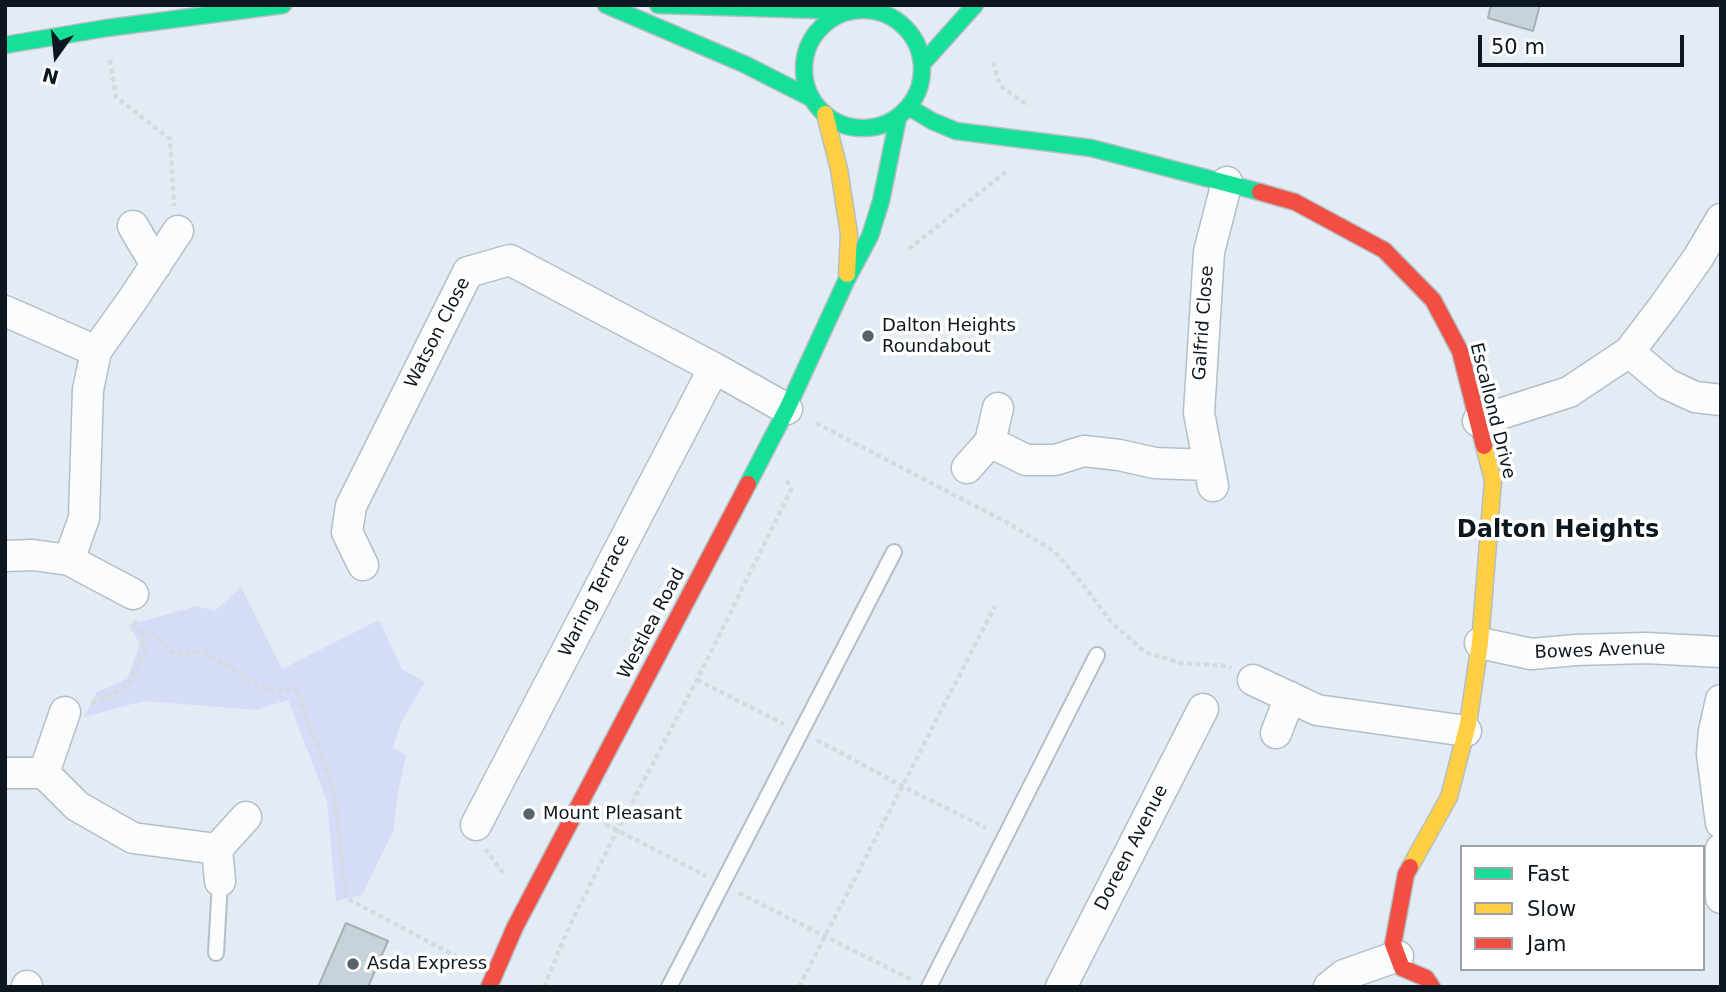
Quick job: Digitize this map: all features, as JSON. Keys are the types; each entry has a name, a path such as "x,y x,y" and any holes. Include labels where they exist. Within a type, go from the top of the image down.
{"main road":[{"path":"5,45 107,28 283,5"},
{"path":"606,5 744,64 811,98 825,114 842,124 861,128 880,126 903,112 920,86 923,63 916,43 904,25 886,14 862,9 658,5"},
{"path":"923,63 975,5"},
{"path":"811,98 804,77 806,53 816,32 834,17 862,9"},
{"name":"Escallond Drive","path":"903,112 956,131 1091,148 1295,202 1384,250 1433,300 1460,351 1493,480 1480,643 1466,731 1449,797 1405,874 1394,944 1398,956"},
{"name":"Westlea Road","path":"492,981 515,927 786,409 870,236 903,112"},
{"path":"825,114 839,169 849,234 847,279"},
{"path":"1398,956 1402,968 1426,978 1432,987"}],"street":[{"name":"Galfrid Close","path":"990,442 1026,460 1055,460 1084,451 1119,455 1211,475 1199,413 1209,252 1227,183"},
{"path":"1478,421 1569,392 1629,352 1698,258 1721,219"},
{"path":"133,226 156,265"},
{"path":"69,560 84,519 88,390 96,351 178,231"},
{"name":"Watson Close","path":"363,565 347,532 351,506 468,272 510,260 786,409"},
{"path":"5,311 96,351"},
{"path":"1629,352 1667,384 1695,397 1721,400"},
{"name":"Waring Terrace","path":"476,825 714,368"},
{"path":"967,468 990,442 998,408"},
{"path":"5,556 33,555 69,560 133,594"},
{"name":"Bowes Avenue","path":"1480,643 1531,654 1646,648 1721,652"},
{"path":"1254,680 1317,710 1466,731"},
{"path":"1276,733 1290,697"},
{"path":"1721,700 1712,754 1721,823"},
{"name":"Doreen Avenue","path":"1062,987 1203,709"},
{"path":"44,774 65,712"},
{"path":"5,774 44,774 77,806 132,838 217,849"},
{"path":"220,881 217,849 246,817"},
{"path":"1721,849 1721,897"},
{"path":"1329,987 1345,975 1398,956"}],"lane":[{"path":"669,987 894,552"},
{"path":"929,987 1097,655"},
{"path":"216,953 220,881"}],"path":[{"path":"107,28 116,97 170,139 174,215 178,231"},
{"path":"909,249 1045,142"},
{"path":"786,409 905,468 1008,523 1055,552 1086,587 1111,622 1145,652 1180,663 1228,666 1254,680"},
{"path":"544,987 570,925 697,680 791,490 782,471"},
{"path":"65,712 83,710 88,704 111,695 130,683 145,650 142,635 128,611 133,594"},
{"path":"799,987 995,606"},
{"path":"142,635 157,636 169,651 176,653 205,652 267,689 296,689 334,790 346,898 492,981"},
{"path":"697,680 1005,837"},
{"path":"577,808 617,831 913,980"},
{"path":"476,825 486,852 529,900"}],"shaded area":[{"path":"241,587 282,669 379,620 402,669 425,682 401,723 393,747 406,756 397,797 394,829 362,895 336,901 327,801 288,700 256,710 144,701 84,717 97,692 127,679 140,644 129,625 197,606 215,611"}],"building":[{"path":"1491,5 1540,5 1533,31 1488,18"},
{"name":"Asda Express","path":"346,923 388,941 368,987 318,987"}],"traffic: fast":[{"path":"5,45 107,28 283,5"},
{"path":"606,5 744,64 811,98"},
{"path":"658,5 849,11"},
{"path":"923,63 975,5"},
{"path":"863,10 886,15 905,27 917,46 922,69 917,92 905,111 886,123 863,128 840,123 821,111 809,92 804,69 809,46 821,27 840,15 863,10"},
{"path":"909,107 956,131 1091,148 1260,192"},
{"path":"748,484 870,236 881,201 898,118"}],"traffic: slow":[{"path":"825,114 839,169 849,234 847,274"},
{"path":"1410,867 1449,797 1468,724 1480,643 1493,480 1484,446"}],"traffic: jam":[{"path":"1260,192 1295,202 1384,250 1433,300 1460,351 1484,446"},
{"path":"489,987 515,927 748,484"},
{"path":"1410,867 1406,874 1393,944 1402,968 1426,978 1432,987"}],"place":[{"name":"Dalton Heights Roundabout","path":"868,336"},
{"name":"Mount Pleasant","path":"529,814"},
{"name":"Asda Express","path":"353,964"}],"district":[{"name":"Dalton Heights","path":"1558,531"}]}
